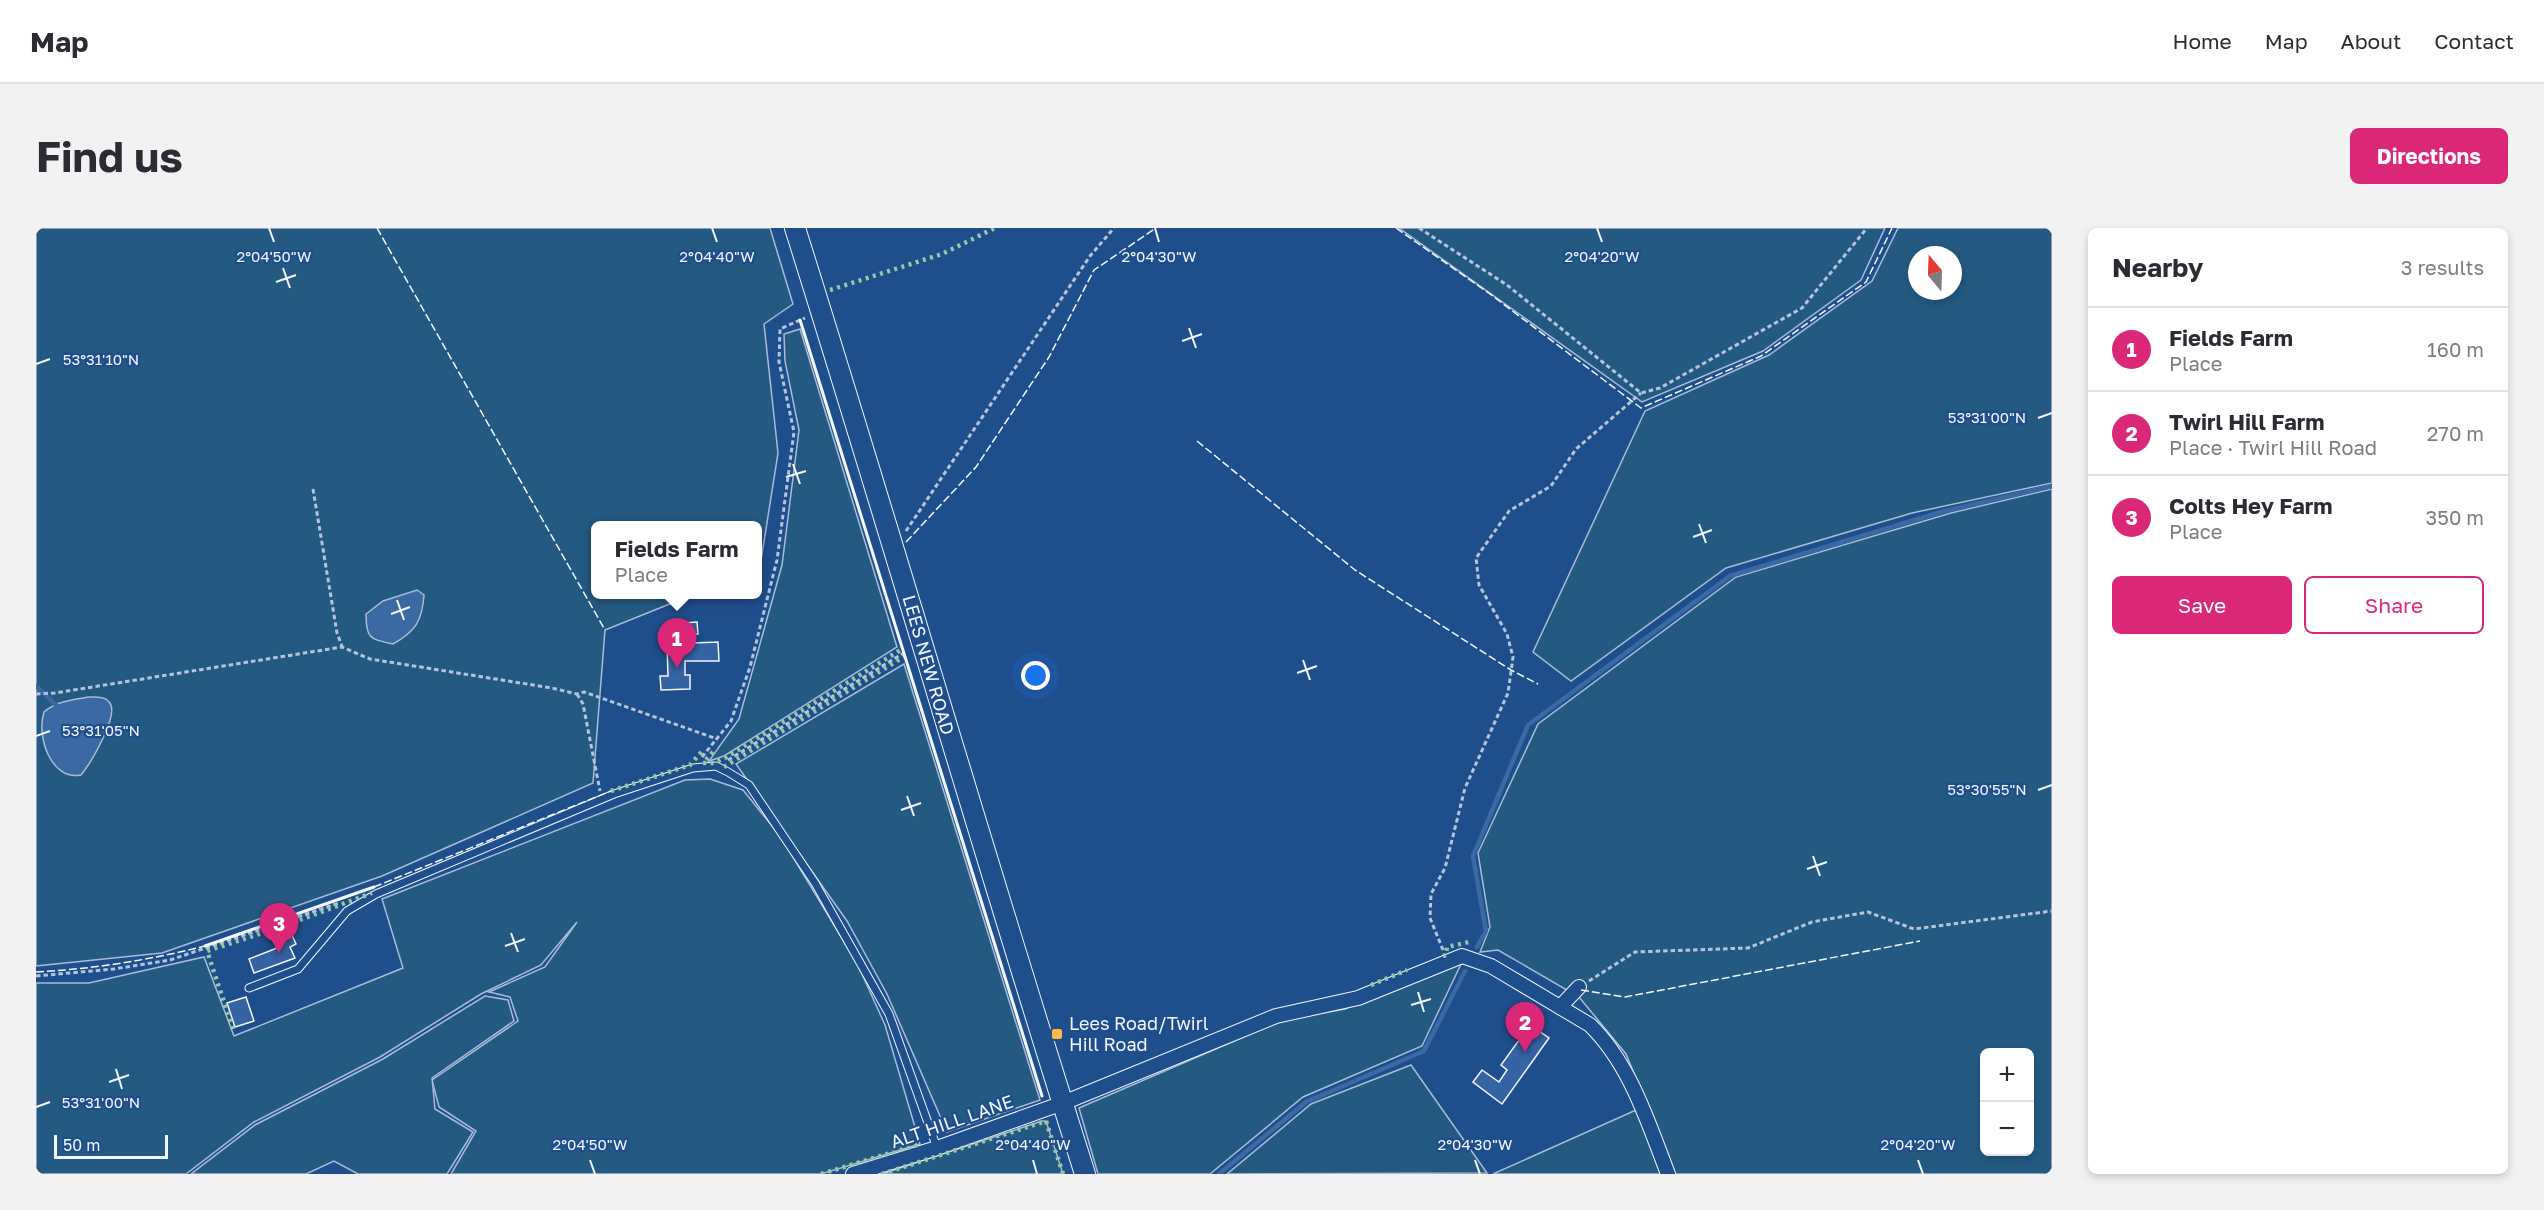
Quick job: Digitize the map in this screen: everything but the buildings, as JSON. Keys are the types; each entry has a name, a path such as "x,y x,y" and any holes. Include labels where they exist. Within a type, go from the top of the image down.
{"main road":[{"name":"LEES NEW ROAD","path":"795,228 895,548 920,643 1085,1174"}],"street":[{"path":"1448,960 1462,956 1491,966 1560,1006 1590,1025 1602,1036 1622,1063 1668,1174"},
{"name":"ALT HILL LANE","path":"853,1174 937,1148 1063,1103 1276,1016 1359,998 1448,960"},
{"path":"1560,1006 1579,987"}],"lane":[{"path":"249,988 298,969 347,911 376,894 603,798 693,768 716,766 749,785 815,883 889,1014 937,1148"}],"path":[{"path":"895,548 961,452 1083,265 1114,228"},
{"path":"1419,228 1507,285 1641,393"},
{"path":"1448,960 1436,937 1430,918 1431,894 1445,868 1465,788 1508,693 1513,657 1506,634 1479,585 1476,558 1509,511 1551,486 1576,449 1641,393 1660,388 1802,308 1867,228"},
{"path":"693,768 731,721 750,667 777,560 785,515 794,432 779,362 780,328 821,312"},
{"path":"313,489 337,633 342,647"},
{"path":"716,766 920,643"},
{"path":"36,694 342,647 370,659 552,687 577,694 584,692 717,739"},
{"path":"577,694 583,704 603,798"},
{"path":"36,976 114,969 170,960 347,899"},
{"path":"1579,987 1635,952 1748,948 1812,922 1868,912 1914,929 2052,911"}],"shaded area":[{"path":"36,228 770,228 793,304 764,324 778,453 762,554 762,521 591,521 591,599 682,599 605,630 593,783 382,876 162,953 36,966"},
{"path":"1399,228 1885,228 1861,280 1763,351 1642,402"},
{"path":"1898,228 2052,228 2052,483 1912,513 1726,568 1571,681 1533,652 1645,411 1769,355 1872,281"},
{"path":"800,329 897,647 724,756 709,761 739,719 782,565 799,430 785,361 784,334"},
{"path":"2052,489 2052,1174 1675,1174 1626,1054 1579,997 1498,950 1480,952 1490,927 1478,853 1538,724 1736,577 1951,513"},
{"path":"417,590 424,595 422,612 407,635 393,644 374,639 368,633 366,614 383,601"},
{"path":"904,664 1040,1100 947,1132 887,994 847,921 736,764"},
{"path":"88,697 106,699 112,709 111,718 97,751 81,775 70,775 61,771 48,755 42,733 44,712 59,703"},
{"path":"710,779 743,790 781,837 858,965 885,1025 920,1144 821,1174 451,1174 476,1131 439,1107 432,1080 518,1021 510,997 489,992 545,967 577,922 541,965 481,994 380,1057 254,1122 186,1174 36,1174 36,983 89,983 204,957 234,1036 403,968 382,899 685,780"},
{"path":"1462,962 1422,1046 1303,1097 1210,1174 1098,1174 1079,1108 1283,1020 1345,1009"},
{"path":"485,996 508,1000 514,1021 432,1078 435,1109 473,1132 447,1174 358,1174 334,1161 306,1174 191,1174 255,1125 383,1059"},
{"path":"1411,1065 1487,1173 1227,1174 1311,1104"},
{"path":"1636,1110 1662,1174 1493,1174"},
{"path":"1046,1121 1063,1174 882,1174"}],"waterway":[{"path":"1477,947 1486,931 1473,856 1528,725 1730,576 1941,512 2052,486"},
{"path":"36,686 56,705"},
{"path":"1219,1174 1306,1102 1424,1051 1465,971"}],"hedge":[{"path":"830,290 942,254 995,228"},
{"path":"713,752 703,763 714,763 725,758 902,649"},
{"path":"724,767 905,656"},
{"path":"611,791 690,765 704,749"},
{"path":"233,1029 207,951 281,927 372,893"},
{"path":"1443,956 1446,955 1447,947 1469,942"},
{"path":"1371,985 1407,970"},
{"path":"882,1174 1046,1121 1063,1174"},
{"path":"821,1174 920,1144"}],"fence":[{"path":"377,228 605,630"},
{"path":"906,542 976,467 1049,357 1094,270 1156,228"},
{"path":"1396,228 1490,294 1641,408 1761,356 1866,282 1892,228"},
{"path":"1197,441 1355,570 1511,670 1538,684"},
{"path":"374,887 611,791"},
{"path":"1581,990 1625,997 1920,941"},
{"path":"36,972 121,963 205,946"}],"wall":[{"path":"800,320 1042,1096"},
{"path":"205,946 374,887"}],"place":[{"name":"Fields Farm","path":"677,668"},
{"name":"Colts Hey Farm","path":"279,953"},
{"name":"Lees Road/Twirl Hill Road","path":"1057,1034"},
{"name":"Twirl Hill Farm","path":"1525,1052"}]}
